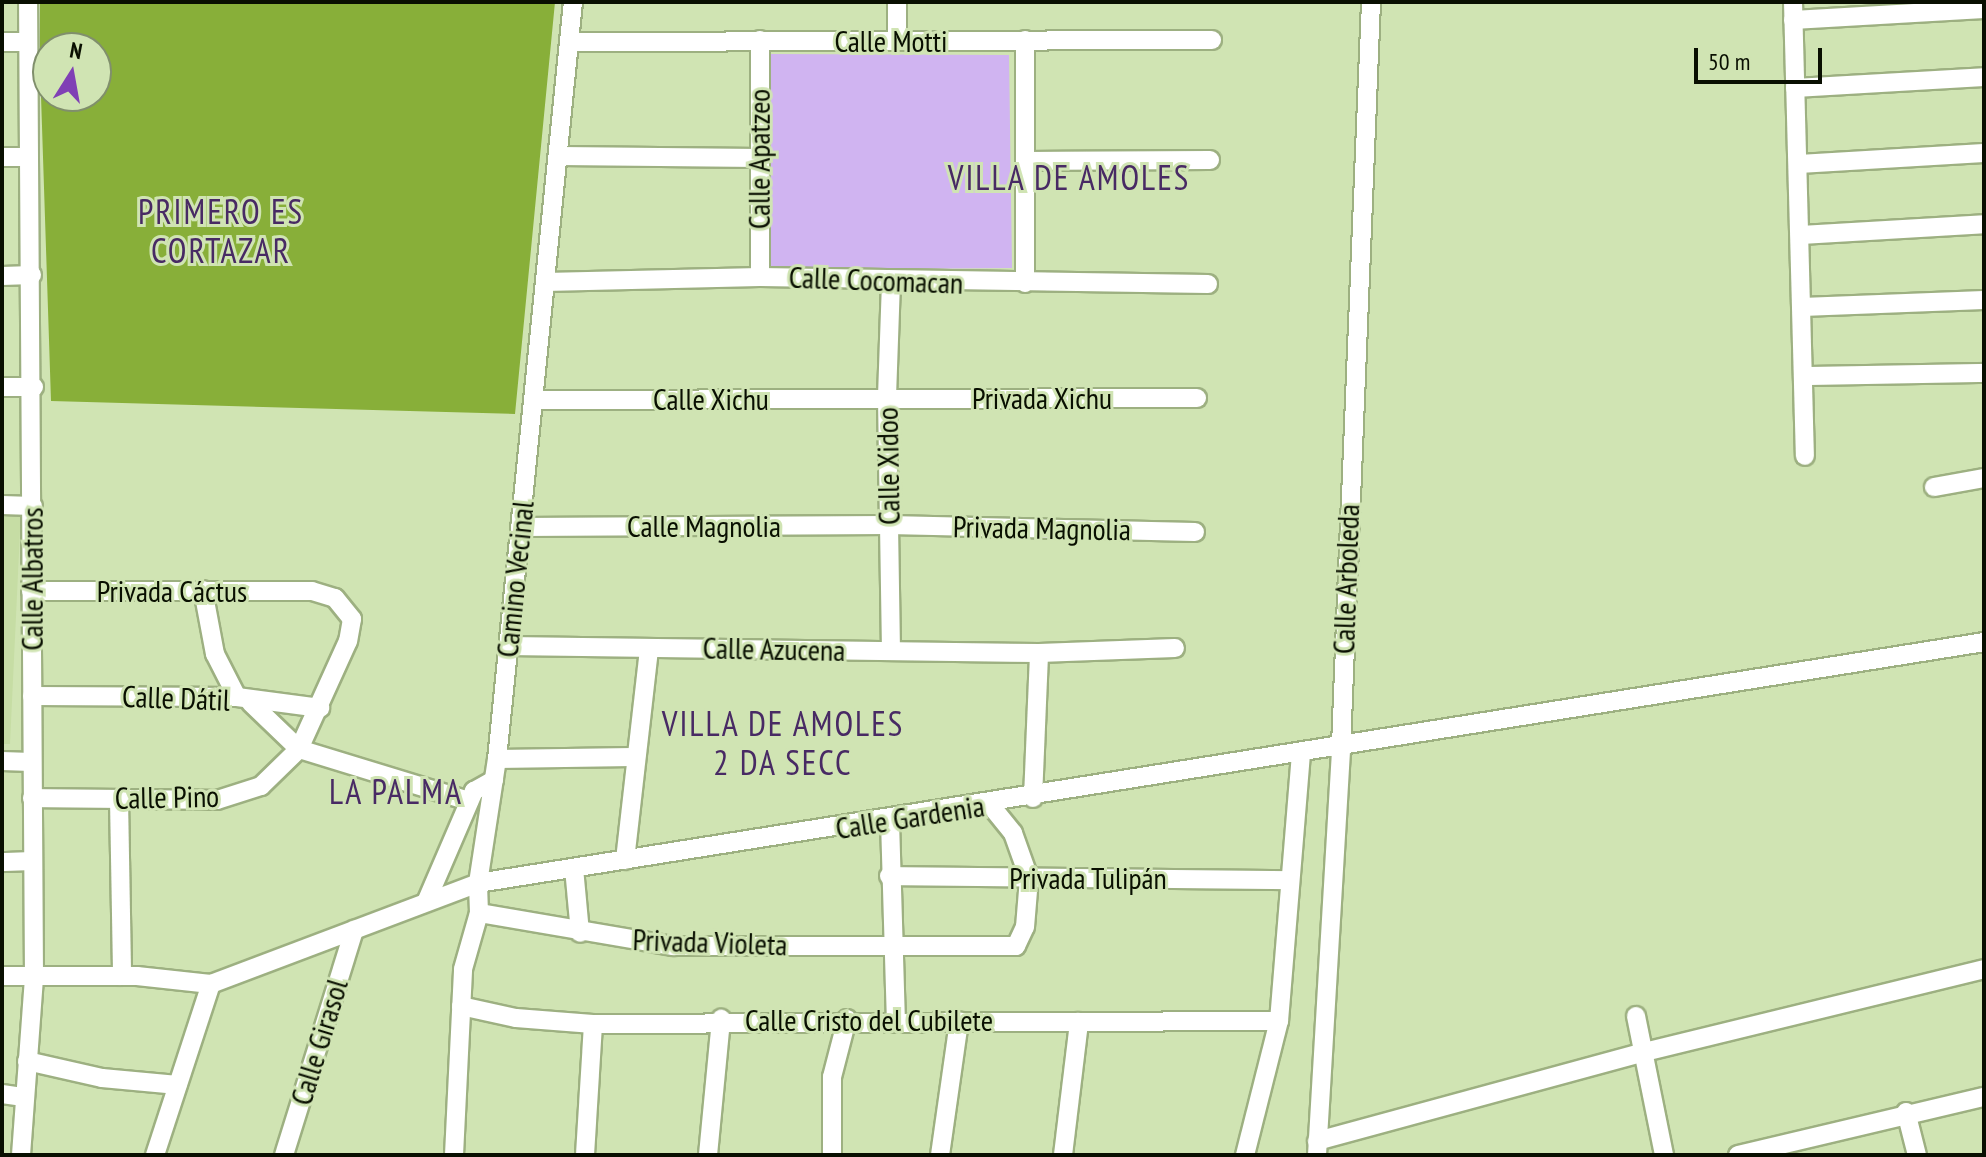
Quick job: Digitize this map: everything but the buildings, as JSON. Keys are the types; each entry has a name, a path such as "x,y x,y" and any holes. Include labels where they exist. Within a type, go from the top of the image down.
{"street":[{"name":"Calle Albatros","path":"21,1155 34,976 30,861 34,387 28,157 28,2"},
{"name":"Camino Vecinal","path":"454,1155 463,969 479,913 478,883 497,759 560,156 573,2"},
{"path":"897,2 897,41"},
{"name":"Calle Arboleda","path":"1317,1148 1341,746 1371,2"},
{"path":"1805,456 1793,11 1984,9"},
{"name":"Calle Apatzeo","path":"760,40 760,277"},
{"path":"1025,40 1025,283"},
{"name":"Calle Motti","path":"570,42 1212,40"},
{"path":"2,42 28,42"},
{"path":"1795,88 1984,77"},
{"path":"1799,164 1984,153"},
{"path":"560,156 759,158"},
{"path":"2,157 28,157"},
{"path":"1027,161 1210,160"},
{"path":"1801,235 1984,224"},
{"path":"2,276 32,275"},
{"name":"Calle Cocomacan","path":"545,282 760,277 891,282 1208,284"},
{"name":"Calle Xidoo","path":"891,282 887,397 891,651"},
{"path":"1802,307 1984,300"},
{"path":"1804,376 1984,373"},
{"path":"2,387 34,387"},
{"name":"Privada Xichu","path":"887,397 1197,398"},
{"name":"Calle Xichu","path":"534,400 887,397"},
{"path":"1934,487 1984,478"},
{"path":"2,505 33,506"},
{"name":"Calle Magnolia","path":"520,527 889,525"},
{"name":"Privada Magnolia","path":"889,525 1195,532"},
{"path":"203,590 215,654 244,700 299,749 469,801"},
{"name":"Privada Cáctus","path":"31,591 312,591"},
{"name":"Calle Pino","path":"32,798 228,797 261,786 280,773 299,749 320,708 352,619 335,598 312,591"},
{"name":"Calle Gardenia","path":"211,984 478,883 990,805 1984,642"},
{"name":"Calle Azucena","path":"508,646 1039,653 1175,648"},
{"path":"625,860 636,802 633,757 649,648"},
{"path":"1033,798 1039,653"},
{"name":"Calle Dátil","path":"32,696 244,700 320,708"},
{"path":"1245,1155 1279,1021 1287,880 1301,752"},
{"path":"497,759 633,757"},
{"path":"2,761 31,762"},
{"path":"427,900 469,801 481,785 494,780"},
{"path":"119,799 122,976"},
{"path":"990,805 1013,833 1029,878"},
{"path":"890,821 889,876 895,946 896,1021"},
{"path":"2,862 30,861"},
{"path":"574,868 580,933"},
{"name":"Privada Tulipán","path":"889,876 1287,880"},
{"name":"Privada Violeta","path":"479,913 580,933 673,946 998,948 1021,941 1029,878"},
{"name":"Calle Girasol","path":"284,1155 354,930"},
{"path":"1317,1148 1644,1052 1984,969"},
{"path":"2,976 122,976 211,984 155,1155"},
{"name":"Calle Cristo del Cubilete","path":"461,1006 516,1018 593,1024 721,1019 1279,1021"},
{"path":"1636,1016 1664,1155"},
{"path":"708,1155 721,1019"},
{"path":"832,1155 832,1077 847,1019"},
{"path":"940,1155 959,1021"},
{"path":"1063,1155 1079,1022"},
{"path":"585,1155 593,1024"},
{"path":"27,1061 102,1078 178,1085"},
{"path":"2,1094 24,1097"},
{"path":"1738,1155 1777,1150 1906,1112 1984,1097"},
{"path":"1906,1112 1917,1155"}],"shaded area":[{"path":"771,54 1009,55 1012,268 768,270"},
{"path":"2,509 21,510 10,744 2,744"}],"district":[{"name":"VILLA DE AMOLES","path":"1069,178"},
{"name":"PRIMERO ES CORTAZAR","path":"221,230"},
{"name":"VILLA DE AMOLES 2 DA SECC","path":"783,742"},
{"name":"LA PALMA","path":"396,792"}]}
